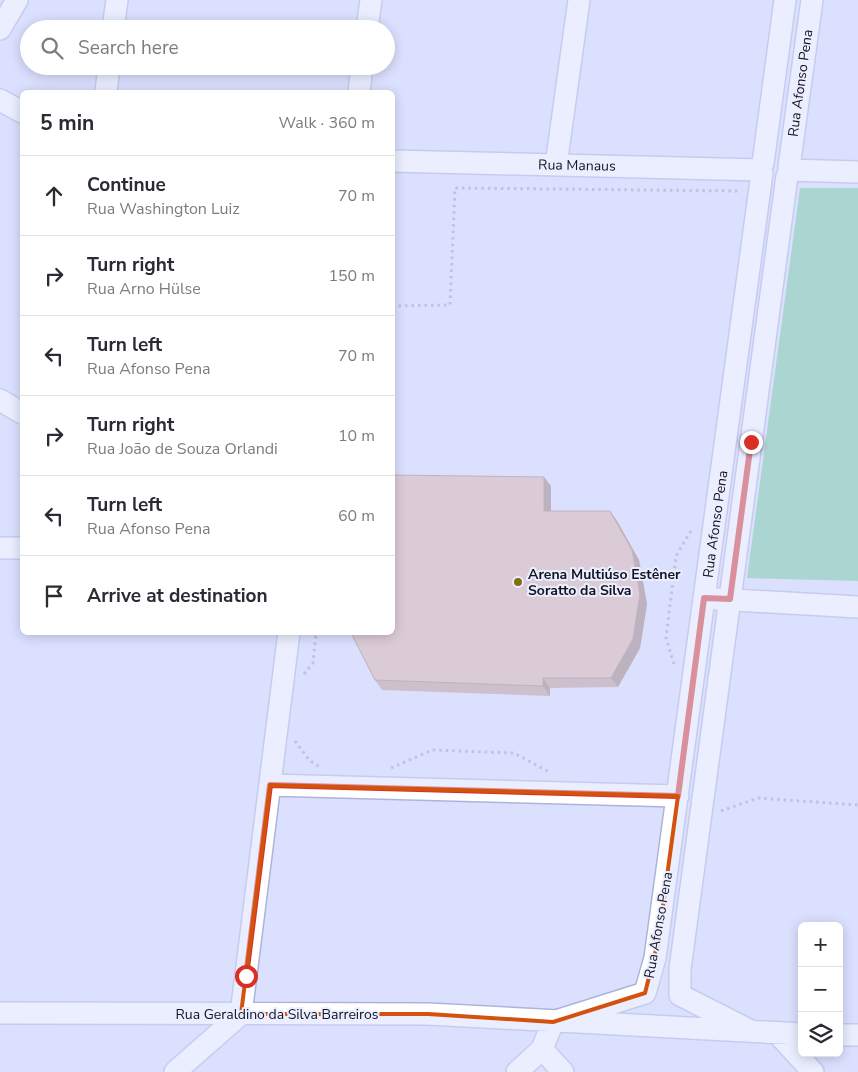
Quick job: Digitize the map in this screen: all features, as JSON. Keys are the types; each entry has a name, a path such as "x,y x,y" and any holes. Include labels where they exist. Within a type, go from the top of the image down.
{"street":[{"path":"0,29 17,0"},
{"path":"114,20 117,0"},
{"path":"368,20 370,0"},
{"path":"556,165 579,0"},
{"name":"Rua Afonso Pena","path":"645,992 658,942 785,0"},
{"name":"Rua Afonso Pena","path":"680,995 682,954 812,0"},
{"path":"106,90 108,75"},
{"path":"359,90 361,75"},
{"path":"0,100 20,111"},
{"name":"Rua Manaus","path":"395,161 762,169 772,182 781,182 788,171"},
{"path":"788,171 858,172"},
{"path":"742,321 767,324"},
{"path":"0,400 20,412"},
{"path":"0,548 20,548"},
{"path":"704,598 858,607"},
{"path":"175,1072 241,1014 289,635"},
{"path":"270,785 678,796"},
{"path":"675,818 700,819"},
{"path":"657,985 663,985 670,986 680,995 683,1008 678,1019 673,1024 660,1026 648,1022 642,1011 641,1004 645,992 657,985"},
{"name":"Rua Geraldino da Silva Barreiros","path":"553,1022 645,992"},
{"name":"Rua Geraldino da Silva Barreiros","path":"680,995 749,1030"},
{"name":"Rua Geraldino da Silva Barreiros","path":"0,1013 428,1014 798,1034"},
{"path":"517,1072 542,1049 553,1022"},
{"path":"777,1033 813,1072"},
{"path":"843,1035 858,1035"},
{"path":"542,1049 563,1072"}],"path":[{"path":"395,306 450,304 455,188 746,192"},
{"path":"674,665 666,638 676,556 695,524"},
{"path":"302,678 313,663 316,635"},
{"path":"294,735 297,745 309,760 326,770"},
{"path":"389,769 432,750 514,753 552,774"},
{"path":"700,819 758,798 858,805"}],"highlighted area":[{"path":"270,785 678,796 658,942 645,993 553,1022 428,1014 241,1014"}],"green space":[{"path":"800,188 858,188 858,581 747,578"}],"building":[{"name":"Arena Multiúso Estêner Soratto da Silva","path":"395,475 544,477 544,511 610,511 632,550 640,594 633,639 611,678 543,678 543,686 375,680 353,635 395,635"}],"place":[{"name":"Arena Multiúso Estêner Soratto da Silva","path":"518,582"}],"route":[{"path":"246,976 270,785 678,796 704,598 730,599 751,442"}]}
